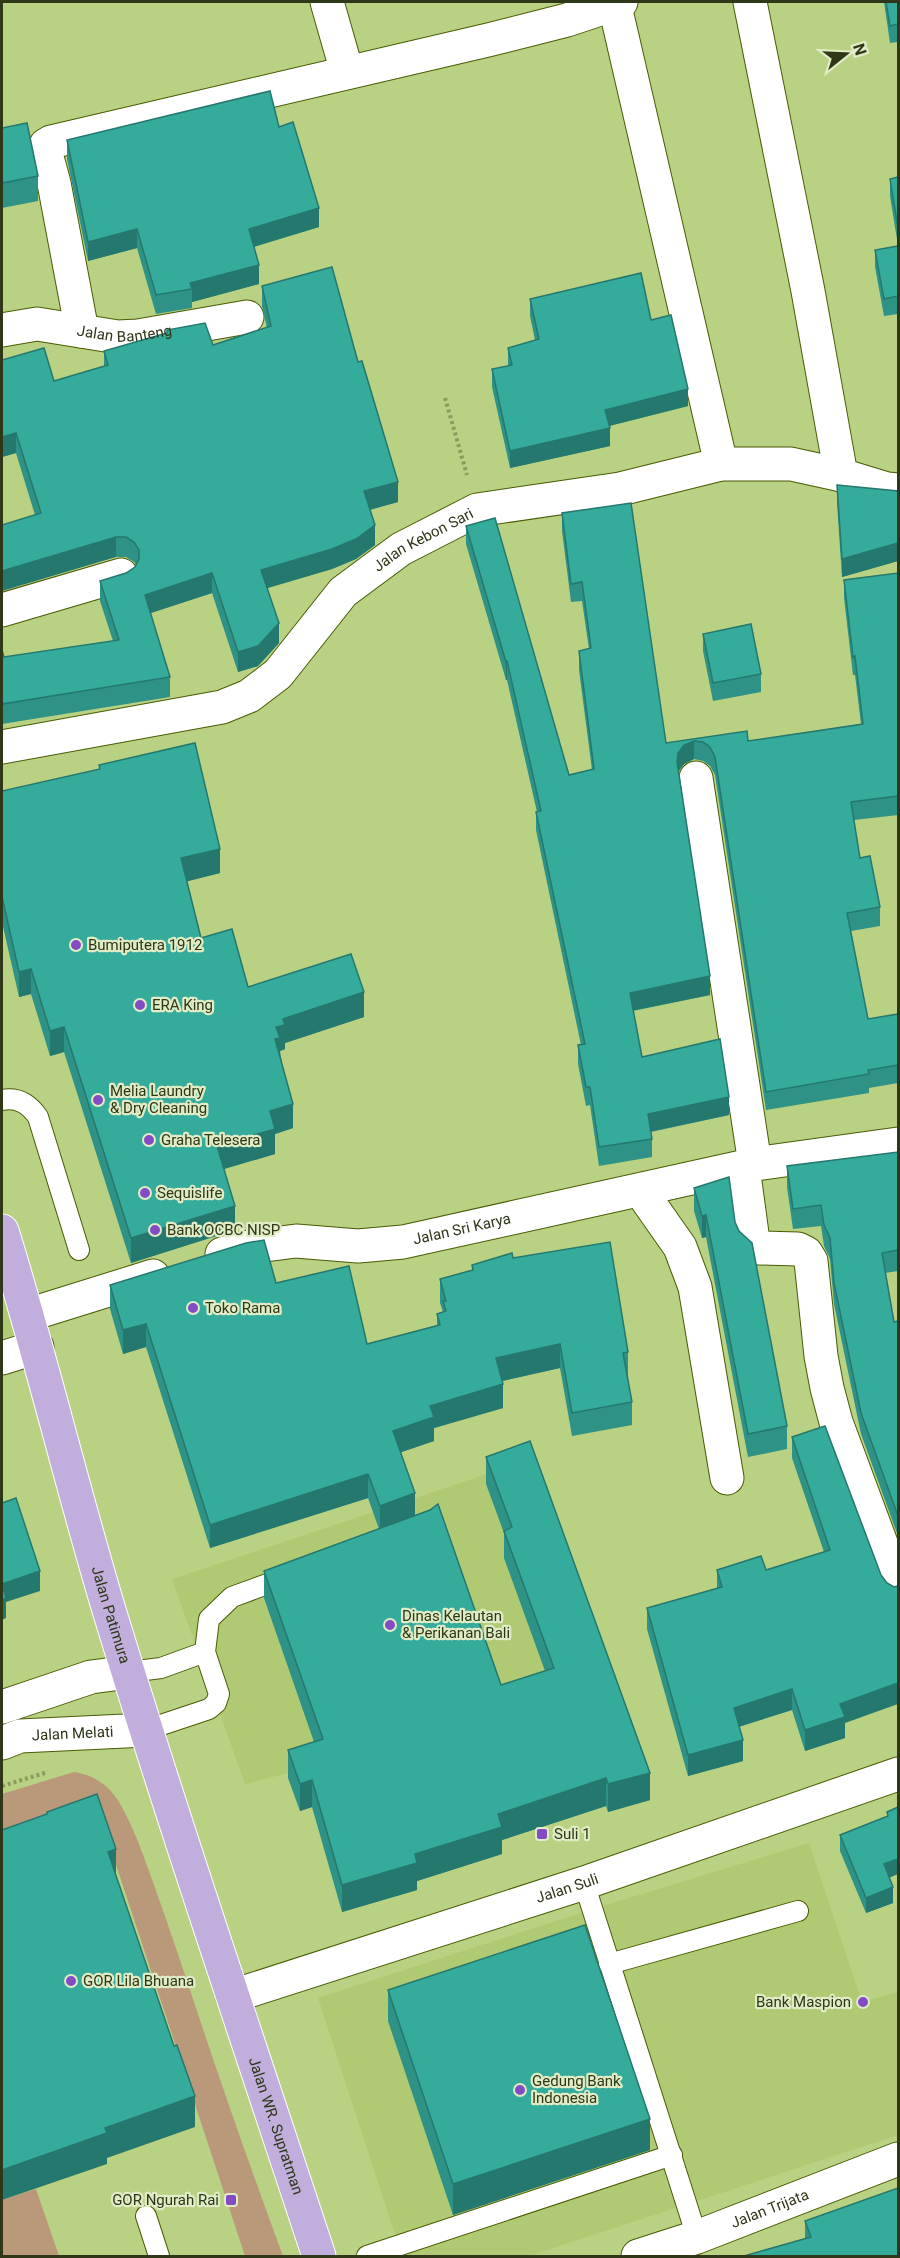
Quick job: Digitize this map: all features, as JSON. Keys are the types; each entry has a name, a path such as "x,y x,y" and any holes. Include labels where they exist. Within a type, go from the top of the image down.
{"main road":[{"name":"Jalan Patimura","path":"2,1231 28,1315 109,1608 146,1730 234,1996"},
{"name":"Jalan WR. Supratman","path":"234,1996 319,2256"}],"street":[{"path":"327,2 346,72"},
{"path":"82,330 54,183 45,150 46,145 488,40 567,20 617,2 721,464"},
{"path":"750,2 808,291 841,475"},
{"name":"Jalan Banteng","path":"2,330 37,324 118,337 138,336 247,317"},
{"name":"Jalan Kebon Sari","path":"2,747 222,707 249,696 278,674 343,592 401,549 477,510 620,489 721,464 791,464 898,490"},
{"path":"2,610 121,575"},
{"path":"696,778 749,1165 753,1241 759,1248 798,1249 806,1252 811,1261 821,1356 836,1422 898,1589"},
{"name":"Jalan Sri Karya","path":"28,1315 242,1248 296,1241 358,1246 403,1242 749,1165 898,1144"},
{"path":"640,1190 680,1247 695,1287 727,1478"},
{"path":"2,1358 37,1347"},
{"path":"2,1707 91,1677 129,1672"},
{"name":"Jalan Melati","path":"2,1743 20,1736 146,1730"},
{"name":"Jalan Suli","path":"234,1996 584,1882 898,1774"},
{"name":"Jalan Trijata","path":"638,2256 697,2237 898,2159"}],"lane":[{"path":"2,1100 9,1099 25,1103 38,1117 79,1250"},
{"path":"146,1730 210,1709 216,1703 219,1694 205,1652 209,1619 232,1597 308,1569"},
{"path":"129,1672 162,1668 205,1652"},
{"path":"584,1882 697,2237"},
{"path":"609,1964 798,1911"},
{"path":"367,2256 672,2155"},
{"path":"146,2216 159,2256"}],"path":[{"path":"445,398 477,510"}],"shaded area":[{"path":"2,1278 20,1333 2,1339"},
{"name":"Dinas Kelautan & Perikanan Bali","path":"532,1459 607,1671 339,1760 245,1784 172,1579"},
{"path":"74,1772 90,1776 109,1789 119,1802 132,1827 283,2256 245,2256 95,1801 2,1833 2,1794"},
{"path":"809,1843 862,2002 898,1992 898,2135 529,2256 402,2256 318,1998 596,1908"},
{"path":"36,2189 59,2256 2,2256 2,2200"}],"building":[{"path":"886,2 898,2 898,24 890,26"},
{"path":"270,91 279,127 293,122 319,208 249,229 259,265 190,283 192,289 156,295 137,229 88,242 67,140"},
{"path":"27,123 38,176 2,183 2,128"},
{"path":"898,177 898,228 890,179"},
{"path":"898,246 898,296 884,299 875,250"},
{"path":"332,267 358,362 362,361 398,482 364,491 375,525 356,539 332,549 261,570 279,623 258,646 238,652 212,573 145,595 170,677 2,704 2,650 4,657 119,640 100,581 126,573 135,567 139,559 139,550 134,542 126,537 116,537 2,571 2,525 41,513 16,433 2,437 2,360 44,348 54,381 108,365 104,351 167,333 167,330 205,323 213,345 271,326 262,286"},
{"path":"641,273 651,320 671,315 688,389 605,410 610,428 510,451 492,369 512,365 508,348 539,339 530,299"},
{"path":"837,485 898,491 898,543 842,559"},
{"path":"631,503 666,743 747,731 748,741 863,724 844,580 898,573 898,796 851,802 860,858 870,856 880,907 847,913 868,1019 898,1014 898,1065 868,1070 869,1074 766,1092 715,757 710,747 703,742 694,741 684,745 678,753 677,762 710,976 630,993 642,1057 720,1039 729,1097 648,1114 652,1139 599,1147 590,1087 586,1087 578,1045 585,1044 536,812 541,811 507,661 466,526 495,518 569,775 594,769 579,651 591,648 582,582 571,584 562,513"},
{"path":"751,624 761,674 713,683 703,634"},
{"path":"195,743 220,849 181,858 201,938 232,929 248,987 351,954 364,992 283,1019 285,1025 276,1027 280,1038 275,1039 293,1104 270,1111 275,1129 217,1146 235,1206 131,1238 64,1027 50,1031 31,969 19,972 2,897 2,791 100,769 99,765"},
{"path":"898,1152 898,1250 882,1253 894,1322 898,1321 898,1516 861,1413 834,1283 830,1238 824,1225 821,1205 793,1209 787,1166"},
{"path":"729,1177 735,1222 739,1231 752,1243 787,1426 748,1434 706,1215 702,1216 694,1188"},
{"path":"264,1240 276,1283 349,1266 367,1344 440,1325 437,1314 446,1311 443,1301 446,1301 440,1279 473,1270 472,1265 512,1253 513,1258 610,1242 628,1352 623,1353 632,1402 572,1413 560,1344 496,1358 503,1384 430,1406 434,1417 393,1431 415,1493 380,1506 368,1474 210,1525 146,1324 123,1330 110,1285 246,1243"},
{"path":"825,1426 881,1575 887,1583 894,1587 898,1586 898,1683 840,1704 845,1717 805,1730 792,1689 734,1708 743,1740 688,1755 647,1608 722,1587 717,1570 761,1556 766,1570 830,1550 792,1437"},
{"path":"530,1441 650,1773 608,1784 606,1778 498,1814 502,1827 415,1854 417,1863 342,1885 312,1780 300,1784 288,1750 323,1739 264,1571 430,1510 438,1504 501,1685 554,1668 504,1531 512,1527 486,1457"},
{"path":"16,1498 40,1571 2,1584 2,1503"},
{"path":"2,1584 6,1598 2,1600"},
{"name":"GOR Lila Bhuana","path":"97,1794 116,1849 108,1852 174,2046 177,2045 195,2096 105,2128 107,2133 2,2170 2,1830"},
{"path":"898,1807 898,1859 884,1864 893,1887 866,1898 840,1835 888,1816 887,1812"},
{"name":"Gedung Bank Indonesia","path":"585,1925 650,2119 453,2184 388,1990"},
{"path":"898,2188 898,2256 744,2256 811,2237 805,2221"}],"place":[{"name":"Bumiputera 1912","path":"76,945"},
{"name":"ERA King","path":"140,1005"},
{"name":"Melia Laundry & Dry Cleaning","path":"98,1100"},
{"name":"Graha Telesera","path":"149,1140"},
{"name":"Sequislife","path":"145,1193"},
{"name":"Bank OCBC NISP","path":"155,1230"},
{"name":"Toko Rama","path":"193,1308"},
{"name":"Dinas Kelautan & Perikanan Bali","path":"390,1625"},
{"name":"Suli 1","path":"542,1834"},
{"name":"GOR Lila Bhuana","path":"71,1981"},
{"name":"Bank Maspion","path":"863,2002"},
{"name":"Gedung Bank Indonesia","path":"520,2090"},
{"name":"GOR Ngurah Rai","path":"231,2200"}]}
